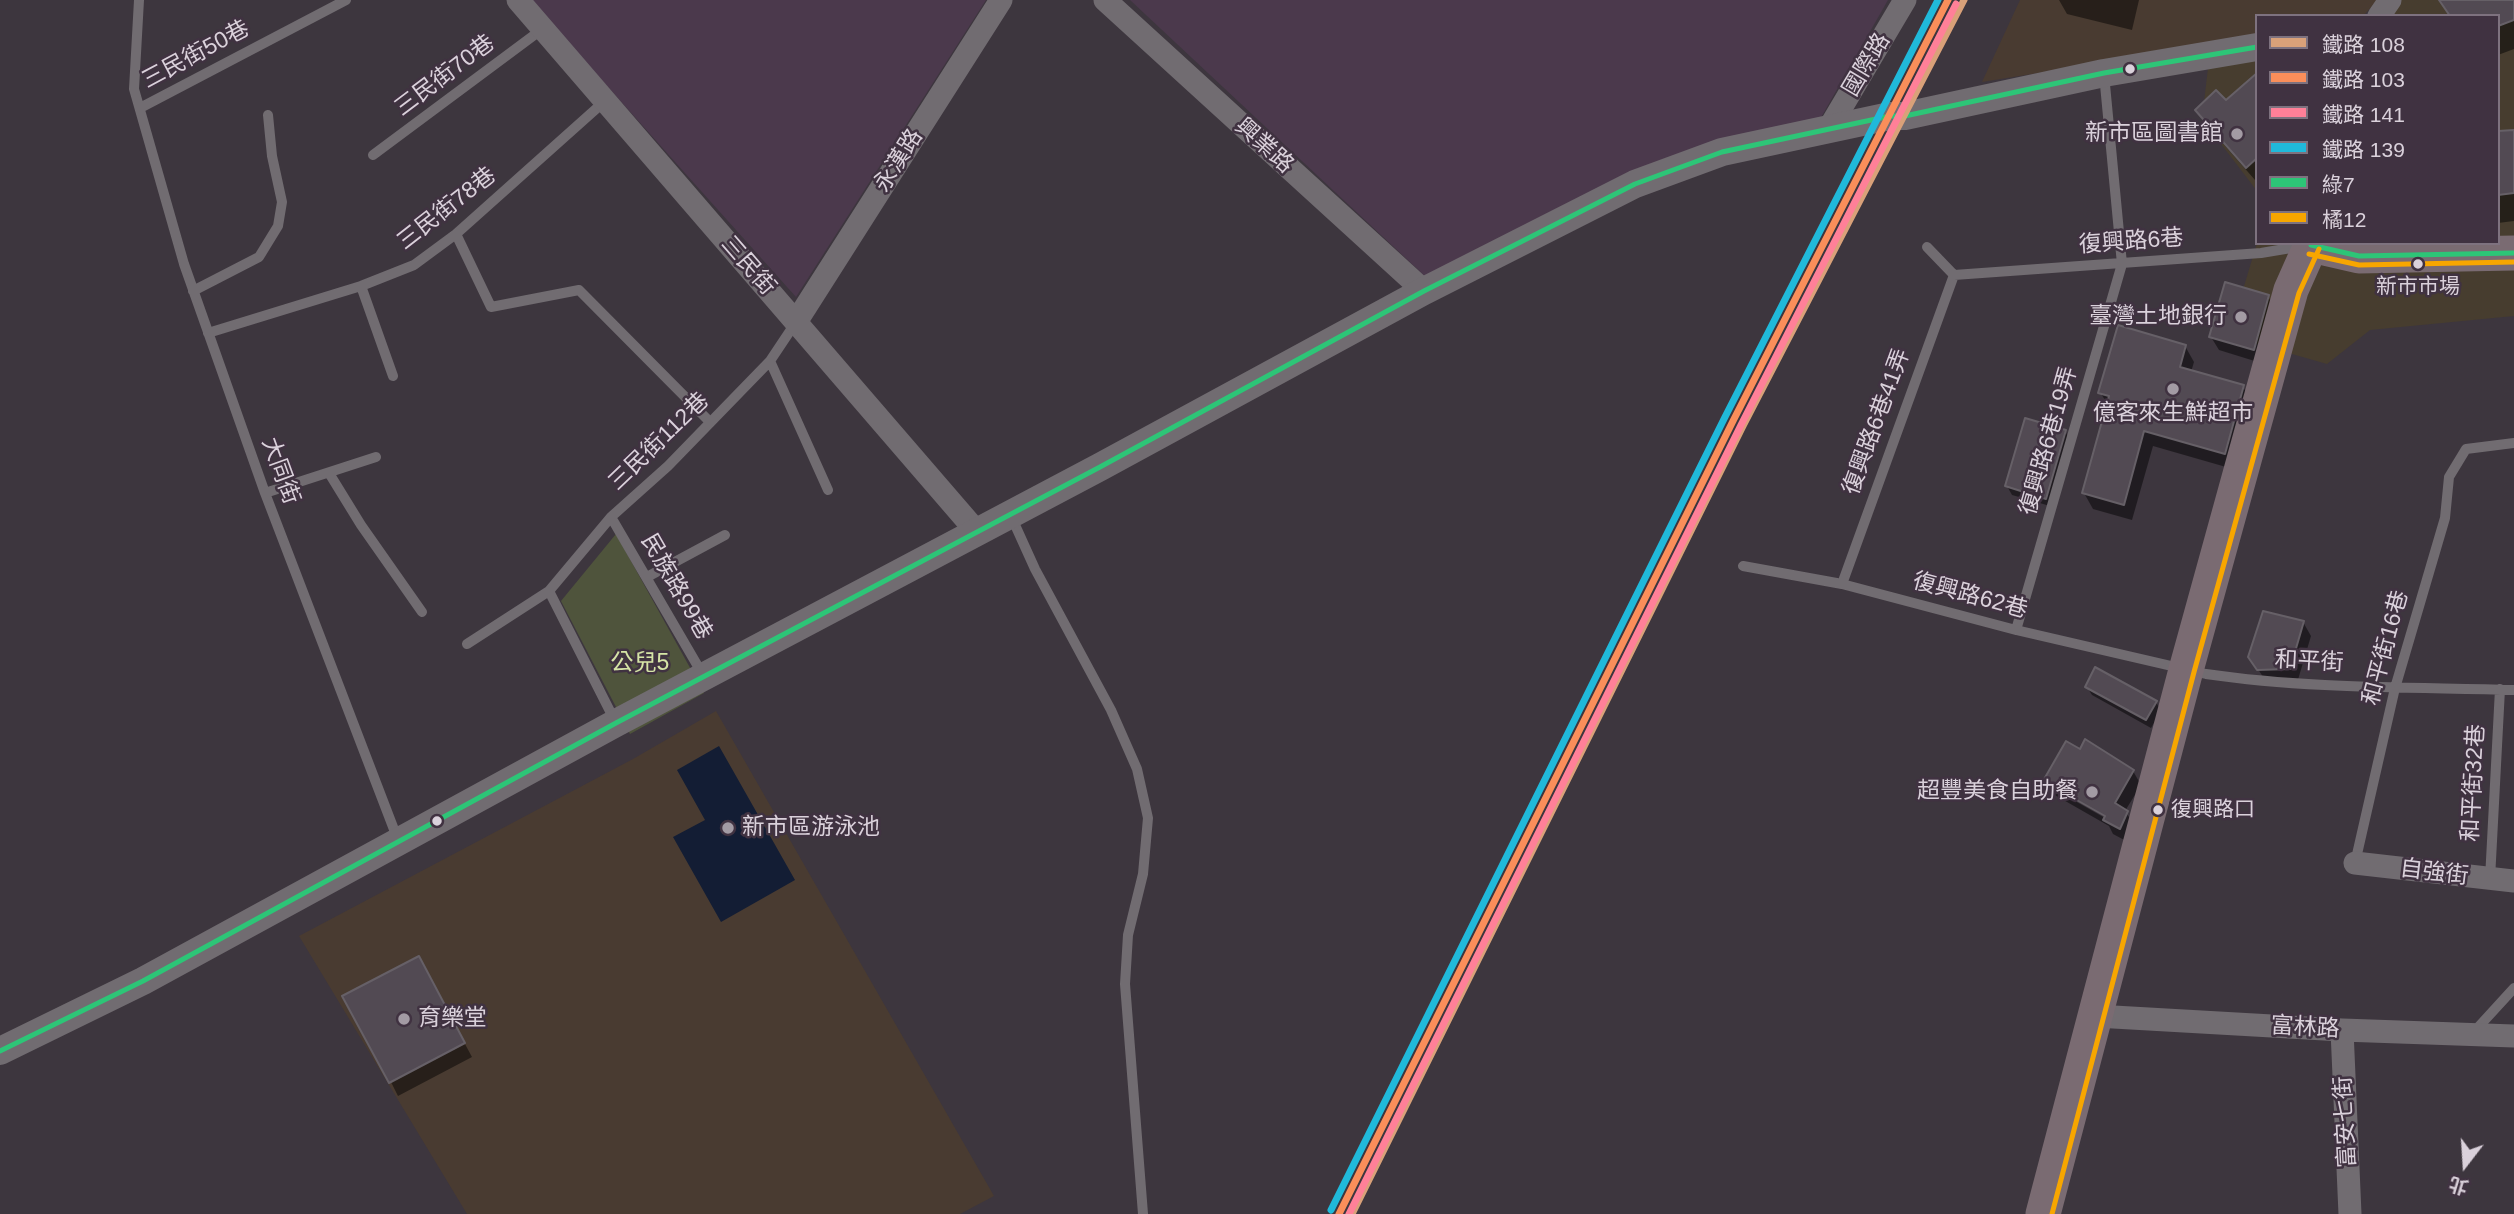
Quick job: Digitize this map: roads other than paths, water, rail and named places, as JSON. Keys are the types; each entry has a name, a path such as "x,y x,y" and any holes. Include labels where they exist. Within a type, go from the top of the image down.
{"main road":[{"path":"2063,1214 2106,1018 2291,290 2314,245"},
{"path":"2318,245 2359,256 2514,253"},
{"path":"2043,1214 2106,1018"}],"street":[{"name":"三民街","path":"518,0 541,30 606,100 977,532"},
{"name":"永漢路","path":"796,322 1001,0"},
{"name":"興業路","path":"1105,0 1424,291"},
{"name":"國際路","path":"1828,130 1905,0"},
{"path":"0,1051 143,981 616,723 1424,291 1635,184 1722,152 2104,73 2255,47"},
{"name":"自強街","path":"2355,863 2514,881"},
{"name":"富林路","path":"2106,1018 2514,1036"},
{"name":"富安七街","path":"2342,1030 2350,1214"}],"lane":[{"name":"大同街","path":"139,0 134,89 193,292 265,493 399,842"},
{"name":"三民街50巷","path":"140,107 342,1"},
{"name":"三民街70巷","path":"373,155 541,30"},
{"path":"2104,73 2122,264"},
{"name":"三民街78巷","path":"208,333 361,286 414,265 456,234 606,100"},
{"path":"193,292 259,257 278,226 282,202 272,156 268,115"},
{"path":"456,234 491,307 579,289 710,422"},
{"name":"復興路6巷","path":"1954,275 2261,253 2308,245"},
{"path":"1927,247 1954,275"},
{"name":"復興路6巷19弄","path":"2016,630 2122,264"},
{"name":"復興路6巷41弄","path":"1842,584 1954,275"},
{"path":"361,286 393,376"},
{"name":"三民街112巷","path":"467,644 549,591 611,517 668,466 770,361 796,322"},
{"path":"770,361 828,490"},
{"name":"和平街16巷","path":"2355,863 2395,688 2445,518 2449,477 2466,449 2514,443"},
{"path":"265,493 376,457"},
{"path":"329,473 361,525 422,612"},
{"path":"1011,514 1034,569 1111,710 1137,769 1148,818 1143,874 1128,934 1125,984 1143,1214"},
{"name":"民族路99巷","path":"611,517 704,678"},
{"path":"647,577 725,535"},
{"name":"復興路62巷","path":"1743,566 1842,584 2016,630 2196,672"},
{"path":"549,591 616,723"},
{"name":"和平街","path":"2196,672 2235,678 2395,688 2514,690"},
{"name":"和平街32巷","path":"2490,879 2500,689"},
{"path":"2472,1034 2514,988"}],"water":[{"name":"新市區游泳池","path":"719,746 795,880 721,922 673,837 705,820 677,770"}],"rail line":[{"name":"139","path":"1331,1210 1725,417 1938,0"},
{"name":"103","path":"1339,1214 1733,421 1948,0"},
{"name":"108","path":"1352,1214 1743,426 1964,0"},
{"name":"141","path":"1349,1214 1741,425 1956,4"}],"place":[{"name":"新市區圖書館","path":"2237,134"},
{"name":"新市市場","path":"2418,264"},
{"name":"臺灣土地銀行","path":"2241,317"},
{"name":"億客來生鮮超市","path":"2173,389"},
{"name":"超豐美食自助餐","path":"2092,792"},
{"name":"復興路口","path":"2158,810"},
{"name":"新市區游泳池","path":"728,828"},
{"name":"育樂堂","path":"404,1019"}],"park label":[{"name":"公兒5","path":"640,664"}]}
